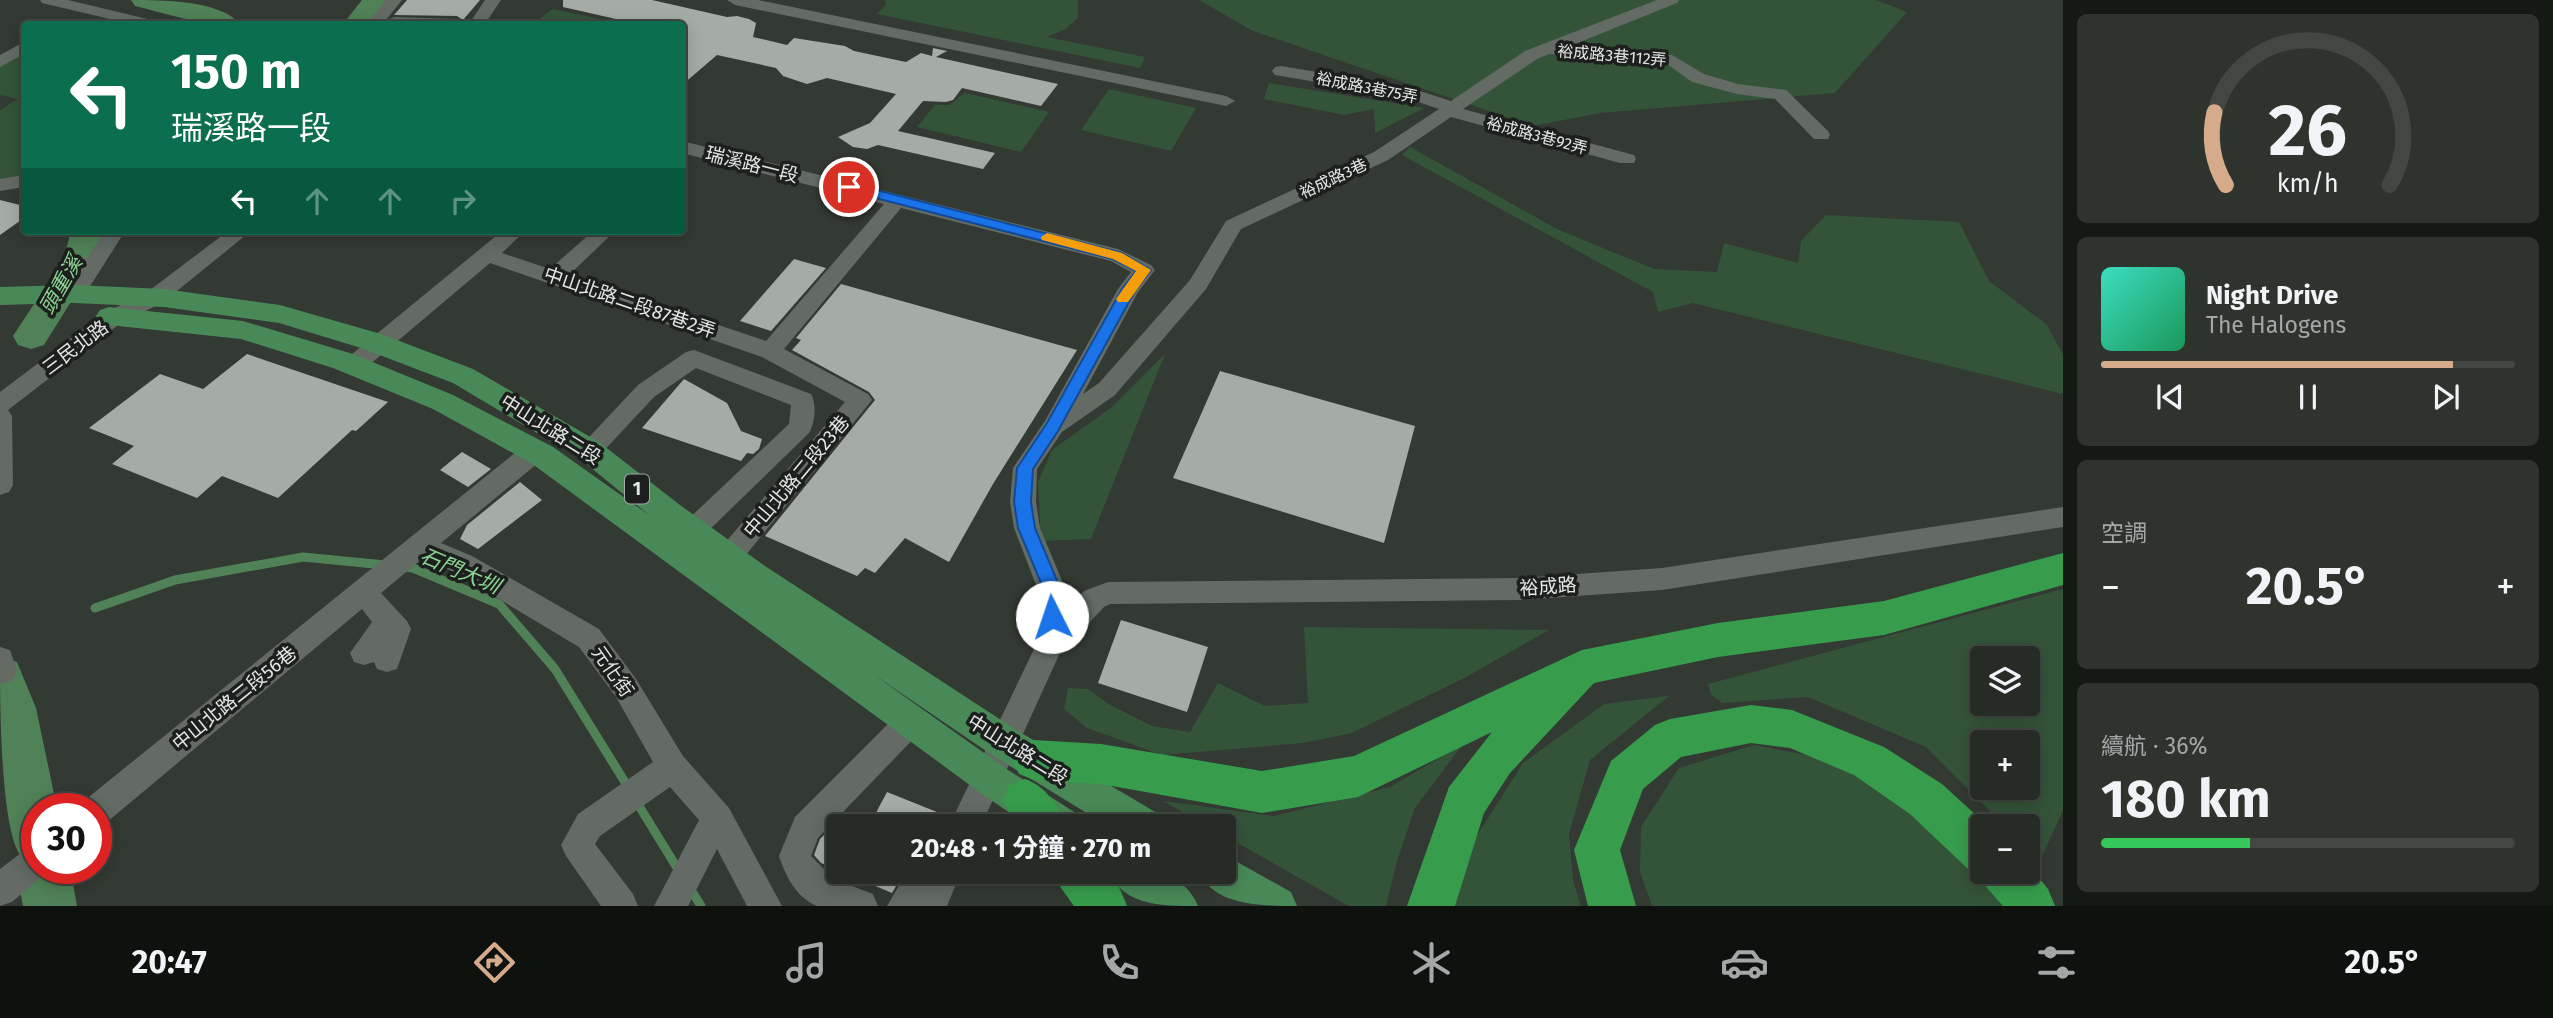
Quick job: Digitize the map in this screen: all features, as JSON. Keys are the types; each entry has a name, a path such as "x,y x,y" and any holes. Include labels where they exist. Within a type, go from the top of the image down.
{"highway":[{"path":"1027,782 1101,764 1262,792 1358,776 1582,668 1718,640 1884,618 2063,569"},
{"path":"1431,906 1465,802 1495,759 1582,668"},
{"path":"1612,906 1597,850 1626,776 1670,739 1751,724 1792,729 1869,761 1926,799 1970,840"},
{"path":"1086,884 1103,906"},
{"path":"2016,884 2031,906"}],"main road":[{"name":"中山北路二段","path":"0,296 59,301 154,298 281,314 380,344 463,376 589,450 692,531 1027,782 1052,814"},
{"name":"中山北路二段","path":"59,301 114,317 243,330 354,365 443,402 535,451 980,771 1027,782 1111,814"},
{"name":"1","path":"9,315 59,301"},
{"path":"1236,882 1277,906"},
{"path":"1146,884 1178,906"}],"street":[{"path":"48,0 138,21"},
{"path":"377,21 394,0"},
{"path":"479,21 493,0"},
{"path":"735,0 1226,101"},
{"name":"裕成路3巷","path":"1053,427 1107,389 1198,284 1233,225 1381,156 1531,55 1671,0"},
{"path":"72,19 89,9"},
{"name":"裕成路3巷112弄","path":"1547,49 1623,53 1672,60 1698,78 1737,89 1780,94 1821,135"},
{"name":"裕成路3巷75弄","path":"1281,71 1408,92 1451,108"},
{"path":"1451,108 1558,133"},
{"name":"裕成路3巷92弄","path":"1451,108 1513,130 1627,159"},
{"name":"瑞溪路一段","path":"686,148 1118,256 1144,270"},
{"path":"0,185 21,182"},
{"path":"771,351 898,199"},
{"path":"59,301 112,235"},
{"name":"三民北路","path":"0,404 114,317 154,298 236,235"},
{"path":"354,365 510,235"},
{"path":"555,276 601,235"},
{"name":"中山北路二段87巷2弄","path":"488,255 771,351"},
{"name":"裕成路3巷","path":"980,771 1027,782 1049,647 1054,595 1027,528 1023,502 1025,468 1053,427 1129,289 1144,270"},
{"name":"中山北路二段23巷","path":"728,558 860,400 771,351"},
{"path":"589,450 646,391 694,358 803,400 801,427 692,531"},
{"path":"0,416 0,485"},
{"path":"420,548 535,451"},
{"name":"裕成路","path":"1049,647 1094,600 1108,593 1519,589 1649,580 2063,517"},
{"name":"中山北路二段56巷","path":"112,798 420,548"},
{"name":"元化街","path":"420,548 463,564 589,638 626,688 662,774 718,819 765,906"},
{"path":"368,588 388,622 397,629 375,656"},
{"path":"861,906 823,892 800,871 795,856 806,828 911,721"},
{"path":"953,814 980,771"},
{"path":"968,814 980,771"},
{"path":"621,906 577,845 589,825 662,774"},
{"path":"672,904 699,849 718,819"},
{"path":"0,890 21,873"},
{"path":"904,906 918,884"},
{"path":"930,906 940,884"}],"green space":[{"path":"885,0 1078,0 1078,18 1066,29 1047,37 1145,57 1140,68 877,14 886,5"},
{"path":"1199,0 1876,0 1907,12 1835,93 1600,113 1533,126 1253,31"},
{"path":"553,9 610,21 536,21"},
{"path":"21,49 21,182 0,185 0,110 18,99 0,95 0,62"},
{"path":"1269,83 1424,108 1375,133 1374,109 1344,115 1264,99"},
{"path":"1109,89 1196,108 1171,151 1081,130"},
{"path":"965,93 1049,112 1021,152 917,127 935,105 949,105"},
{"path":"1410,147 1557,229 1654,269 1717,272 1724,243 1798,263 1801,241 1826,215 1959,222 1989,281 2047,325 2063,355 2063,394 1693,303 1658,312 1653,292 1402,155"},
{"path":"1165,354 1091,539 1041,541 1038,482 1052,450 1112,407"},
{"path":"2063,589 2063,810 2040,861 2040,814 1993,814 1979,800 2040,800 2040,730 1970,730 1970,791 1926,747 1808,697 1722,703 1711,694 1708,684"},
{"path":"1304,627 1549,630 1466,677 1352,733 1303,743 1162,755 1087,728 1064,709 1068,688 1088,689 1107,703 1152,726 1190,732 1218,683 1265,706 1308,703"},
{"path":"1669,696 1590,760 1569,834 1573,880 1581,906 1455,906 1471,845 1523,763 1604,704"},
{"path":"1463,744 1415,808 1397,861 1386,906 1349,906 1236,842 1236,814 1186,814 1163,801 1274,816 1390,787"},
{"path":"1754,745 1828,759 1905,799 1970,864 1970,884 1989,884 2007,906 1652,906 1640,872 1641,827 1679,768"}],"building":[{"path":"407,0 480,0 463,20 457,16 394,15"},
{"path":"563,0 652,0 727,17 749,19 756,23 753,37 787,45 794,38 845,46 854,51 906,62 921,53 932,56 933,48 947,51 936,57 1058,84 1041,106 962,88 953,100 923,101 898,131 995,153 983,169 878,145 867,149 853,147 838,137 870,123 896,94 827,78 807,84 783,76 776,68 717,55 686,82 686,21 625,21 563,7"},
{"path":"0,200 21,205 21,220 0,235"},
{"path":"794,259 826,268 771,331 740,321"},
{"path":"841,284 1077,350 993,484 949,562 905,538 875,573 865,568 857,576 765,536 875,400 869,392 792,350 801,340 796,338"},
{"path":"247,354 388,402 356,431 352,430 278,498 222,476 197,498 112,464 134,446 89,428 160,374 203,389"},
{"path":"1220,371 1415,426 1384,543 1173,478"},
{"path":"684,379 727,403 741,431 762,439 759,449 753,454 747,453 741,461 642,428"},
{"path":"462,452 491,469 468,487 440,470"},
{"path":"520,482 542,500 478,549 460,539 467,525"},
{"path":"1121,620 1208,647 1187,712 1098,683"},
{"path":"887,792 937,812 936,814 875,814"},
{"path":"826,833 826,865 814,855 820,839"},
{"path":"871,884 897,884 892,893"}],"waterway":[{"name":"頭重溪","path":"144,0 201,12 220,21"},
{"path":"358,21 376,0"},
{"name":"頭重溪","path":"31,336 80,260 87,235"},
{"name":"石門大圳","path":"95,608 175,580 303,557 385,565"},
{"name":"石門大圳","path":"404,567 413,568 499,604 555,669 628,787"},
{"name":"頭重溪","path":"0,677 12,708 28,793"},
{"name":"石門大圳","path":"636,801 679,871"},
{"name":"頭重溪","path":"46,884 50,906"},
{"name":"石門大圳","path":"689,887 701,906"}],"slow traffic":[{"path":"1047,237 1118,256 1144,270 1123,299"}],"route":[{"path":"849,187 1118,256 1144,270 1129,289 1053,427 1025,468 1023,502 1027,528 1054,595 1052,617"}]}
